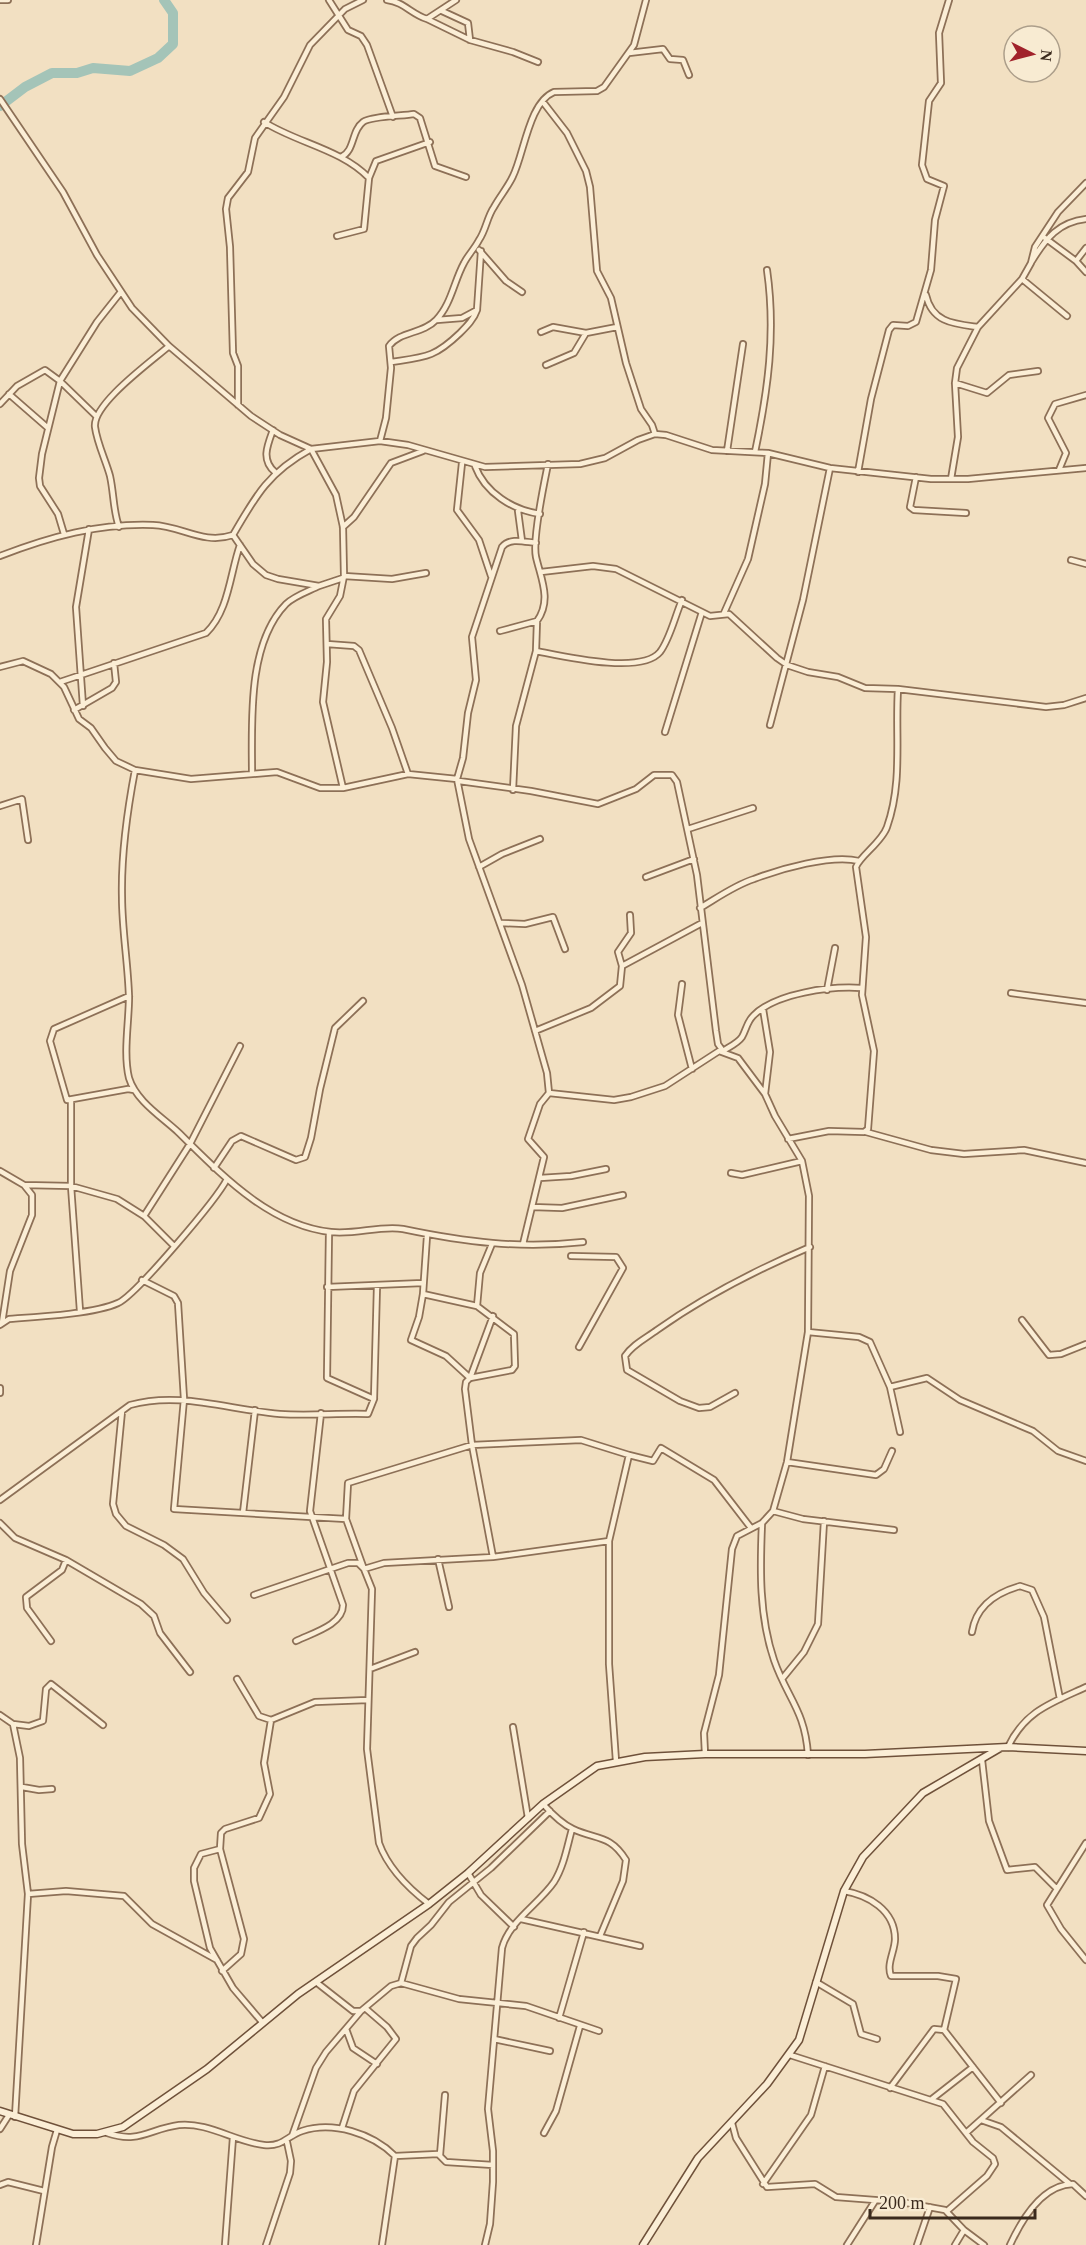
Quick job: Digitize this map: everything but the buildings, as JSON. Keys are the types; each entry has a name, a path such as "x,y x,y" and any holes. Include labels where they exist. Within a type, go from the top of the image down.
{"street":[{"path":"0,0 8,0"},
{"path":"329,0 348,30 361,36 367,45 393,117"},
{"path":"238,405 238,366 232,353 230,247 226,209 228,198 248,172 255,138 288,89 310,45 345,9 363,0"},
{"path":"387,0 405,5 414,14 470,40 513,52 538,62"},
{"path":"427,19 456,0"},
{"path":"437,320 481,237 487,219 515,174 529,129 543,102 549,94 554,92 597,91 610,80 629,53 640,29 646,0"},
{"path":"858,472 871,399 889,330 893,326 912,325 921,312 931,270 935,220 944,186 927,179 922,165 929,98 939,87 942,78 939,33 949,0"},
{"path":"442,10 468,23 470,40"},
{"path":"629,53 663,49 670,59 683,60 689,75"},
{"path":"0,99 63,192 120,293 169,346 238,405 273,430 311,449 336,495 343,527 344,577 340,596 326,619 327,644 323,702 343,788"},
{"path":"543,102 567,133 586,171 595,234 597,271 609,292 641,409 655,434"},
{"path":"341,157 347,154 361,123 418,115 430,142 435,166 466,177"},
{"path":"264,122 281,132 341,157 369,178"},
{"path":"338,236 364,230 369,178 376,161 430,142"},
{"path":"1045,238 1065,203 1086,183"},
{"path":"951,479 958,437 955,383 957,368 978,327 1022,279 1031,263 1035,247 1068,222 1086,219"},
{"path":"1045,238 1076,261 1086,272"},
{"path":"475,247 506,281 522,292"},
{"path":"1076,261 1086,248"},
{"path":"391,362 417,359 439,352 465,327 477,310 481,251"},
{"path":"755,452 766,394 772,334 767,270"},
{"path":"1022,279 1067,316"},
{"path":"926,292 935,313 950,324 978,327"},
{"path":"64,534 58,514 40,486 39,478 48,428 60,381 97,322 120,293"},
{"path":"380,441 386,418 391,362 389,346 393,341 437,320 462,318 477,310"},
{"path":"921,312 935,313"},
{"path":"541,332 553,327 586,333 617,327"},
{"path":"546,365 574,353 586,333"},
{"path":"727,451 743,344"},
{"path":"118,527 113,509 113,488 95,427 96,416 114,394 169,346"},
{"path":"0,404 9,394 42,371 49,372 60,381 96,416"},
{"path":"955,383 987,393 1009,375 1038,371"},
{"path":"9,394 48,428"},
{"path":"1059,470 1066,453 1048,418 1055,404 1086,395"},
{"path":"273,430 266,463 275,472"},
{"path":"0,556 64,534 89,529 154,525 207,539 219,540 233,536 249,507 275,472 311,449 380,441 424,450 475,466 496,467 590,462 655,434 677,438 703,448 768,453 830,468 916,477 951,479 1086,468"},
{"path":"343,527 354,517 391,464 424,450"},
{"path":"724,613 750,552 768,453"},
{"path":"462,463 457,510 479,540 492,576"},
{"path":"513,789 516,726 536,651 537,621 544,603 545,587 536,556 536,543 548,464"},
{"path":"475,466 483,482 518,511 540,514"},
{"path":"770,725 787,665 830,468"},
{"path":"916,477 910,507 914,510 966,513"},
{"path":"518,511 522,541"},
{"path":"83,706 76,607 89,529"},
{"path":"233,536 253,564 266,575 294,583 319,586"},
{"path":"523,1244 540,1178 543,1156 528,1139 540,1104 549,1093 547,1073 501,923 469,839 458,780 468,712 476,680 472,637 492,576 504,543 522,541 536,543"},
{"path":"60,682 206,633 213,626 224,605 240,545"},
{"path":"1071,560 1086,564"},
{"path":"541,572 593,566 616,569 710,616 724,613"},
{"path":"252,774 253,700 267,631 288,602 319,586 344,577 392,579 426,573"},
{"path":"536,651 596,661 644,662 662,649 682,600"},
{"path":"665,732 702,612"},
{"path":"724,613 787,665 837,677 865,688 898,689 1046,708 1086,698"},
{"path":"500,632 537,621"},
{"path":"327,644 354,646 358,650 381,700 408,774"},
{"path":"0,667 23,661 37,666 60,682 74,710 116,761 135,770 190,779 277,772 320,788 343,788 408,774 458,780 598,804 636,789 654,775 669,774 677,782 694,859 719,1047 738,1058 765,1094 802,1161 808,1185 810,1247 808,1332 796,1393 787,1462 773,1511 762,1523 737,1536 732,1549 719,1675 704,1733 705,1754"},
{"path":"74,710 114,685 114,663"},
{"path":"866,1132 869,1126 869,1100 875,1064 861,988 866,937 856,867 859,861 869,854 887,829 895,802 899,758 896,742 898,689"},
{"path":"135,770 128,809 122,896 129,996 129,1078 137,1092 246,1197 275,1212 329,1232 352,1233 393,1228 427,1236 541,1247 583,1242"},
{"path":"0,806 22,799 28,840"},
{"path":"688,829 753,808"},
{"path":"479,867 502,854 540,839"},
{"path":"700,908 753,879 830,860 846,858 859,861"},
{"path":"646,877 694,859"},
{"path":"535,1031 591,1008 622,983 622,966 618,952 631,933 630,915"},
{"path":"501,923 525,924 553,917 565,949"},
{"path":"622,966 702,922"},
{"path":"827,990 835,948"},
{"path":"682,984 678,1016 692,1069"},
{"path":"549,1093 615,1100 665,1086 713,1053 723,1051 737,1042 753,1016 763,1009 799,994 861,988"},
{"path":"1011,993 1086,1003"},
{"path":"71,1101 65,1096 51,1035 54,1029 129,996"},
{"path":"214,1168 232,1141 241,1136 296,1160 305,1157 335,1028 363,1001"},
{"path":"763,1009 770,1052 765,1094"},
{"path":"144,1216 190,1144 240,1046"},
{"path":"71,1101 128,1089 137,1092"},
{"path":"71,1101 71,1186 80,1311"},
{"path":"788,1139 829,1131 866,1132 931,1150 964,1154 1024,1150 1086,1163"},
{"path":"731,1173 742,1175 802,1161"},
{"path":"540,1178 571,1176 606,1169"},
{"path":"0,1171 24,1185 32,1196 32,1215 10,1271 1,1324"},
{"path":"1,1324 9,1319 108,1307 121,1302 212,1204 227,1179"},
{"path":"24,1185 71,1186 117,1199 144,1216 174,1246"},
{"path":"532,1208 562,1208 623,1195"},
{"path":"329,1232 327,1378 374,1399"},
{"path":"427,1236 423,1294 419,1317 411,1340 446,1356 470,1378"},
{"path":"477,1306 480,1273 492,1244"},
{"path":"735,1393 710,1407 691,1406 627,1370 624,1362 625,1356 669,1321 712,1294 763,1267 810,1247"},
{"path":"571,1257 616,1257 623,1268 579,1347"},
{"path":"142,1280 174,1296 178,1303 184,1399 174,1509 346,1519"},
{"path":"327,1287 423,1282"},
{"path":"0,1500 130,1404 146,1400 184,1399 282,1414 368,1414 374,1399 377,1286"},
{"path":"423,1294 477,1306 514,1334 514,1368 470,1378"},
{"path":"493,1316 465,1389 472,1445 493,1557"},
{"path":"1022,1320 1045,1353 1061,1354 1086,1344"},
{"path":"808,1332 865,1338 870,1342 890,1387 900,1432"},
{"path":"890,1387 927,1378 960,1400 1033,1431 1058,1451 1086,1461"},
{"path":"0,1388 0,1393"},
{"path":"243,1513 255,1410"},
{"path":"122,1411 113,1504 116,1514 126,1526 176,1551 204,1593 227,1620"},
{"path":"296,1641 338,1620 343,1613 343,1605 312,1517 310,1503 321,1413"},
{"path":"429,1904 393,1870 384,1858 379,1843 368,1749 372,1583 364,1569 346,1519 348,1483 472,1445 581,1440 653,1461 661,1448 714,1480 751,1528"},
{"path":"787,1462 876,1476 884,1469 892,1451"},
{"path":"616,1761 609,1665 609,1541 628,1455"},
{"path":"773,1511 803,1520 894,1530"},
{"path":"782,1679 804,1652 818,1624 824,1521"},
{"path":"0,1523 15,1538 66,1560 141,1604 154,1616 160,1633 190,1672"},
{"path":"762,1523 762,1600 765,1628 782,1679 803,1719 808,1755"},
{"path":"364,1569 384,1563 493,1557 609,1541"},
{"path":"438,1559 449,1607"},
{"path":"51,1641 27,1608 26,1597 62,1570 66,1560"},
{"path":"254,1595 355,1562 364,1569"},
{"path":"972,1632 974,1621 987,1600 1020,1586 1035,1595 1044,1617 1060,1699"},
{"path":"1044,1617 1051,1620"},
{"path":"370,1669 415,1652"},
{"path":"237,1679 259,1716 271,1720 315,1702 368,1700"},
{"path":"0,1715 13,1724 29,1726 44,1721 46,1689 51,1684 103,1725"},
{"path":"643,2245 698,2158 732,2123 790,2055 799,2040 844,1891 863,1857 922,1792 1004,1747 1021,1724 1060,1699 1086,1687"},
{"path":"222,1971 241,1954 244,1938 220,1850 222,1831 259,1818 269,1798 264,1763 271,1720"},
{"path":"0,2129 12,2116 28,1894 22,1844 22,1787 13,1724"},
{"path":"513,1727 528,1818"},
{"path":"0,2111 57,2130 84,2135 107,2133 123,2127 207,2069 262,2022 316,1982 429,1904 468,1873 543,1804 588,1770 616,1761 705,1754 808,1755 1004,1747 1086,1751"},
{"path":"982,1760 990,1821 1007,1870 1035,1867 1056,1888"},
{"path":"22,1787 52,1789"},
{"path":"543,1804 572,1829 604,1838 614,1844 626,1860 623,1881 600,1936"},
{"path":"401,1983 411,1946 417,1938 431,1925 443,1908 498,1862 550,1811"},
{"path":"485,2245 490,2224 493,2165 488,2109 502,1948 514,1927 553,1884 560,1870 572,1829"},
{"path":"1086,1843 1056,1888 1048,1907 1076,1950 1086,1960"},
{"path":"220,1850 201,1854 193,1875 210,1948 222,1971 262,2022"},
{"path":"468,1873 481,1895 514,1927"},
{"path":"28,1894 66,1891 124,1896 152,1924 217,1960"},
{"path":"844,1891 865,1895 884,1912 895,1937 890,1966 891,1976 945,1976 956,1979 944,2030"},
{"path":"522,1919 640,1946"},
{"path":"559,2018 570,1987 584,1932"},
{"path":"316,1982 348,2009 363,2010 396,2036 377,2064 354,2091 342,2128"},
{"path":"816,1982 849,2000 856,2009 861,2034 878,2039"},
{"path":"107,2133 130,2138 178,2125 192,2126 265,2145 287,2142 291,2137 316,2068 363,2010 391,1986 401,1983 459,1999 526,2006 599,2031"},
{"path":"544,2133 556,2111 580,2025"},
{"path":"346,2029 353,2048 377,2064"},
{"path":"890,2088 934,2029 944,2030 1001,2103"},
{"path":"494,2039 550,2051"},
{"path":"790,2055 890,2088 932,2099 947,2107 966,2133 993,2158 994,2168 947,2211"},
{"path":"763,2184 813,2112 825,2066"},
{"path":"932,2099 973,2067"},
{"path":"966,2133 1031,2075"},
{"path":"445,2095 440,2155 446,2162 493,2165"},
{"path":"981,2120 1001,2127 1086,2196"},
{"path":"732,2123 736,2138 763,2184 768,2188 815,2184 836,2197 930,2207 947,2211 964,2230 984,2245"},
{"path":"291,2137 313,2128 342,2128 381,2144 395,2156 440,2155"},
{"path":"36,2245 44,2191 57,2130"},
{"path":"225,2245 233,2137"},
{"path":"266,2245 290,2172 290,2153 287,2142"},
{"path":"383,2245 395,2156"},
{"path":"0,2185 8,2182 44,2191"},
{"path":"1010,2245 1029,2211 1053,2191 1070,2184"},
{"path":"847,2245 875,2201"},
{"path":"917,2245 930,2207"},
{"path":"956,2245 964,2230"}],"waterway":[{"path":"0,106 25,87 52,73 77,73 93,68 130,71 158,58 173,44 173,13 164,0"}]}
